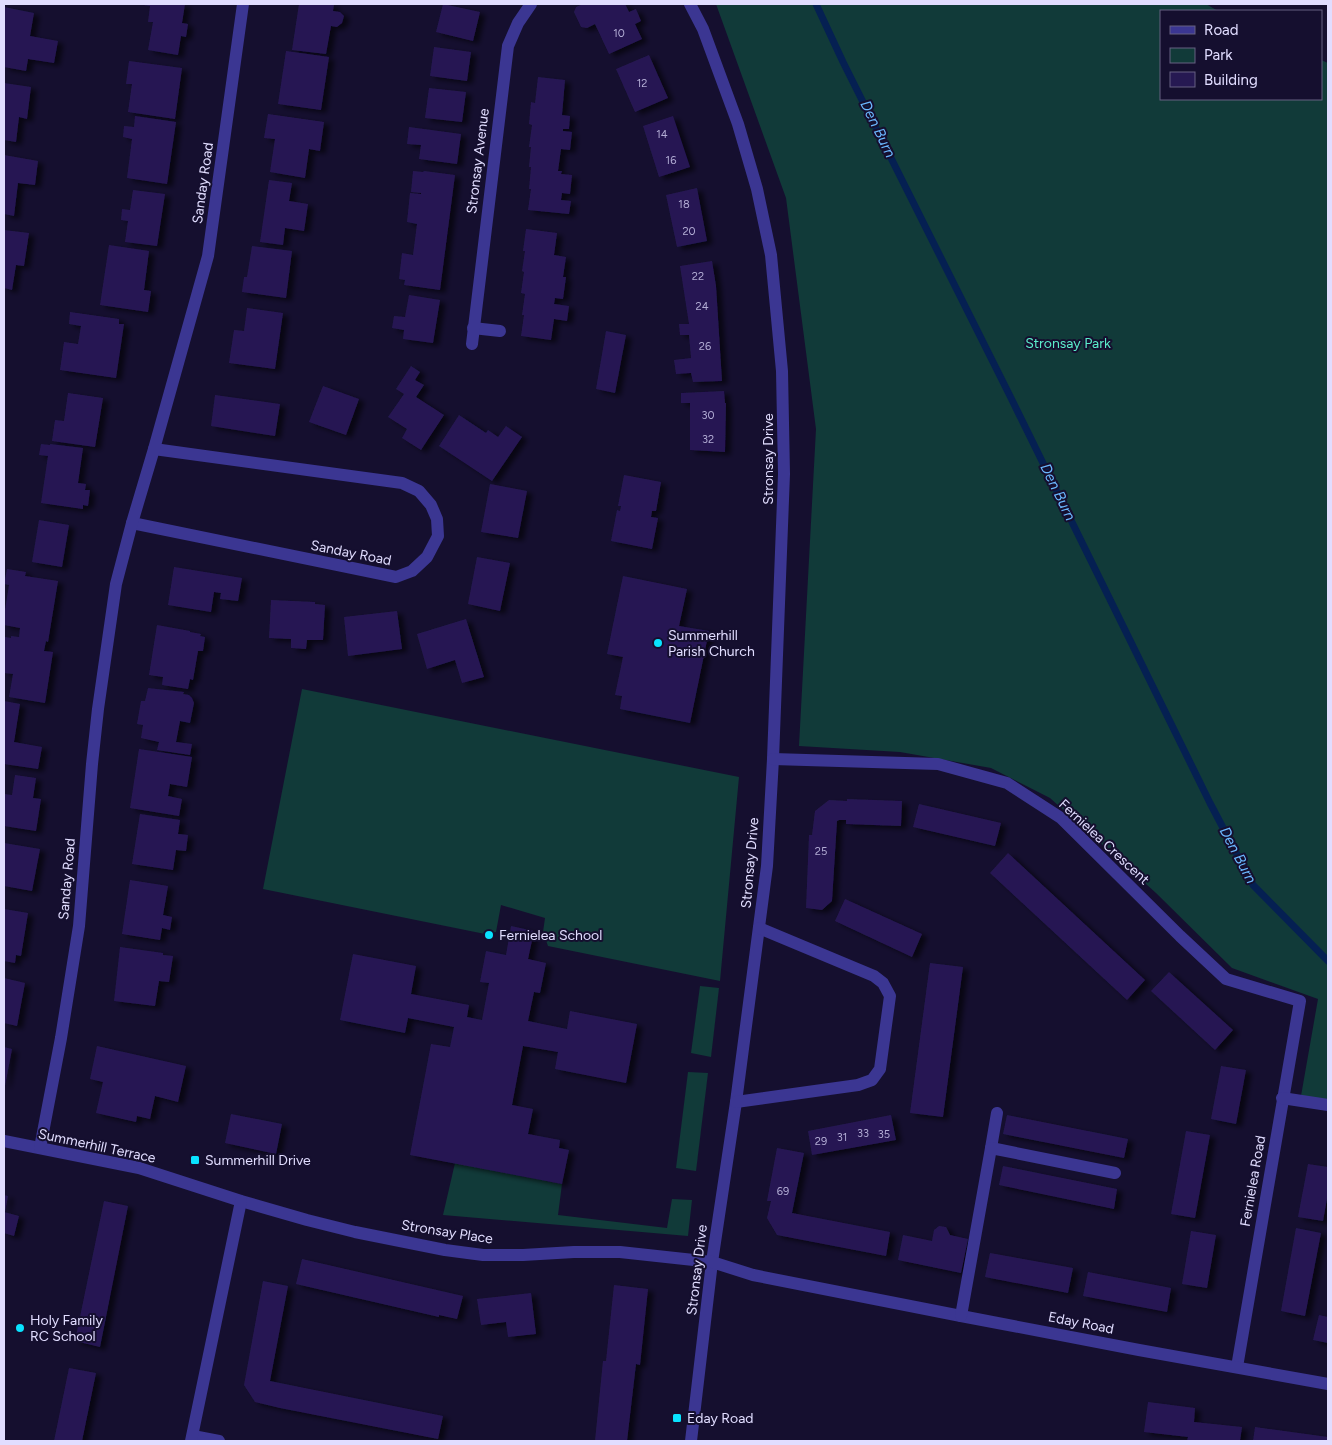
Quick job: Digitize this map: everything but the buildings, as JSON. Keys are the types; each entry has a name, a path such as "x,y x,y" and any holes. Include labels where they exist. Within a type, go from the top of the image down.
{"street":[{"name":"Sanday Road","path":"40,1148 61,1038 78,926 92,764 116,584 208,256 243,4"},
{"name":"Stronsay Avenue","path":"472,344 508,46 518,23 531,4"},
{"name":"Stronsay Drive","path":"690,4 703,29 738,124 757,189 771,255 782,371 784,474 767,866 736,1102 712,1262 691,1441"},
{"path":"473,328 500,331"},
{"name":"Sanday Road","path":"132,523 396,577 412,571 427,557 438,536 436,519 431,505 419,491 402,482 154,449"},
{"name":"Fernielea Crescent","path":"773,759 938,764 1007,783 1061,818 1226,979 1300,1001"},
{"name":"Stronsay Drive","path":"736,1102 858,1085 872,1080 880,1070 890,996 883,983 874,976 759,928"},
{"name":"Fernielea Road","path":"1237,1367 1300,1001"},
{"path":"1282,1098 1328,1105"},
{"path":"961,1316 998,1113"},
{"name":"Summerhill Terrace","path":"4,1141 139,1168 241,1201"},
{"path":"991,1148 1116,1174"},
{"path":"219,1441 192,1438 241,1201"},
{"name":"Stronsay Place","path":"241,1201 355,1232 445,1250 483,1255 620,1252 712,1262"},
{"name":"Eday Road","path":"712,1262 753,1275 1139,1350 1328,1384"}],"green space":[{"name":"Stronsay Park","path":"716,4 1206,4 1216,10 1160,10 1160,100 1322,100 1322,60 1328,63 1328,1101 1301,1096 1318,999 1232,968 1156,893 1050,798 991,768 900,752 799,746 816,429 786,198"},
{"path":"302,689 739,777 720,981 548,946 543,932 545,918 501,905 496,932 485,934 263,889"},
{"path":"700,986 719,988 711,1057 691,1053"},
{"path":"688,1072 708,1073 696,1171 676,1168"},
{"path":"455,1163 562,1184 558,1215 667,1228 672,1199 692,1200 688,1236 443,1215"}],"waterway":[{"name":"Den Burn","path":"816,4 1210,803 1253,885 1328,961"}],"place":[{"name":"Summerhill Parish Church","path":"658,643"},
{"name":"Fernielea School","path":"489,935"},
{"name":"Summerhill Drive","path":"195,1160"},
{"name":"Holy Family RC School","path":"20,1328"},
{"name":"Eday Road","path":"677,1418"}]}
